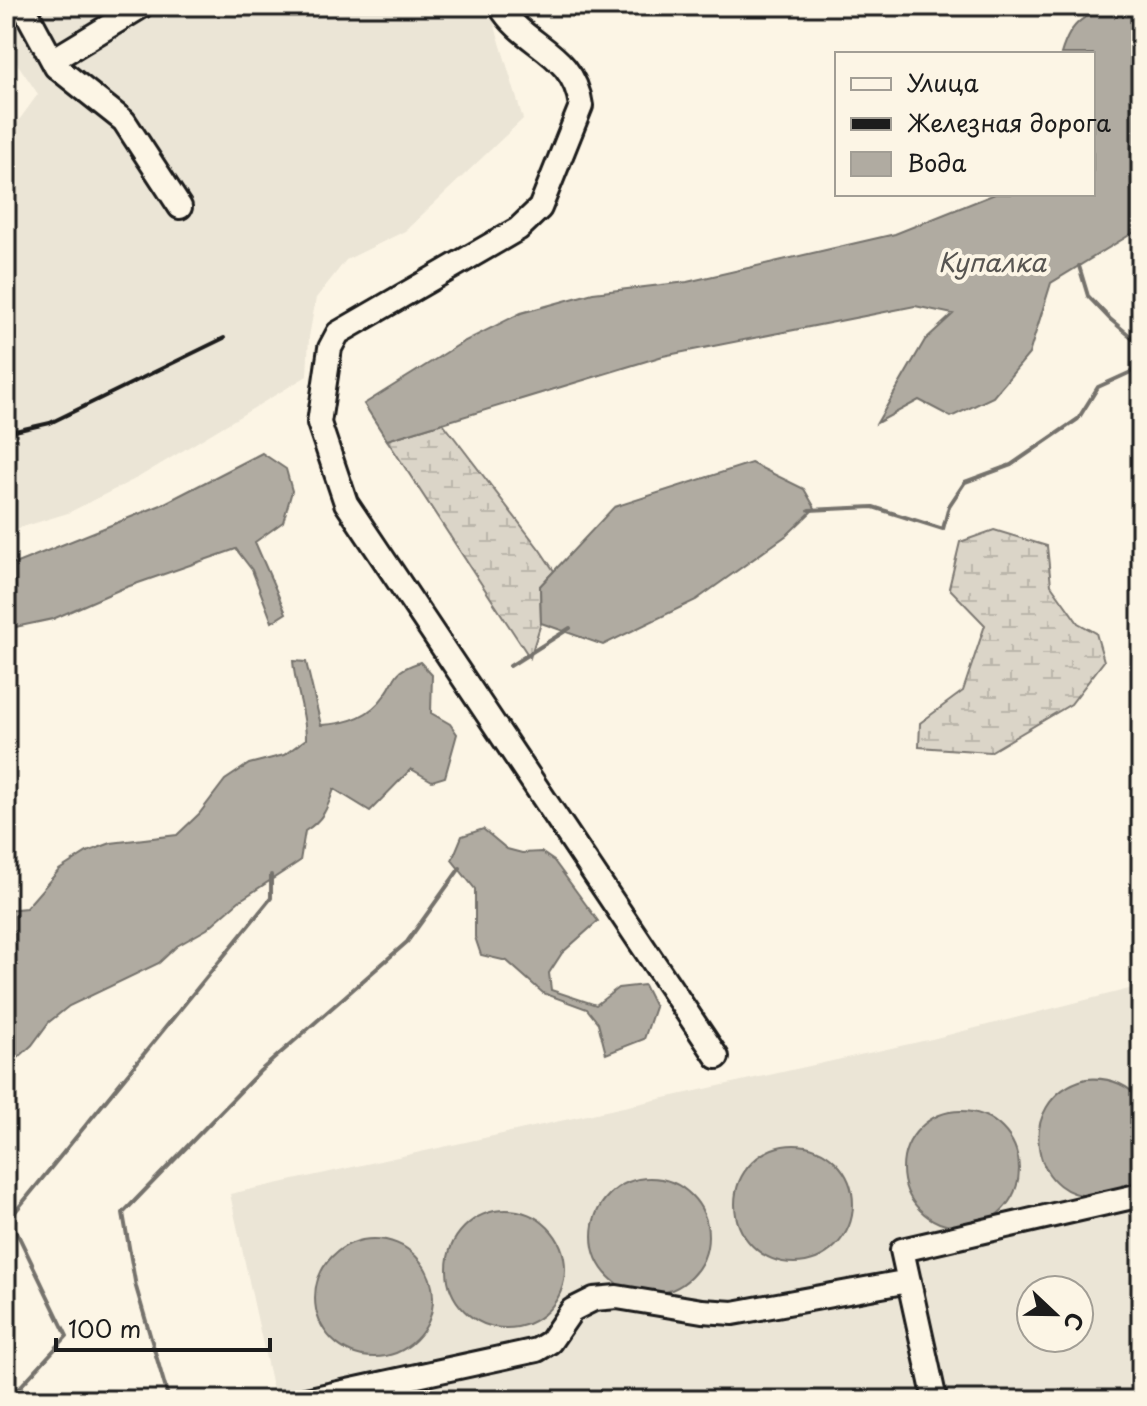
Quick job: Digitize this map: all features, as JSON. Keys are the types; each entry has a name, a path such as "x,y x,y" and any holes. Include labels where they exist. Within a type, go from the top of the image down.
{"street":[{"path":"23,6 56,67 124,121 180,207"},
{"path":"53,60 142,6"},
{"path":"500,6 569,69 579,89 581,106 540,208 518,229 338,333 330,348 319,423 346,503 717,1057"},
{"path":"935,1400 902,1250 1141,1195"},
{"path":"306,1400 537,1350 550,1342 572,1310 594,1299 617,1297 713,1313 743,1312 909,1281"}],"shaded area":[{"path":"6,6 489,6 523,119 405,231 346,260 316,298 309,337 307,376 139,477 68,513 6,532 6,138 38,94 6,47"},
{"path":"1141,986 1141,1400 275,1400 230,1194 932,1039"}],"green space":[{"path":"443,423 554,571 540,586 541,623 530,658 387,440"},
{"path":"994,530 1047,546 1051,585 1078,623 1096,633 1104,661 1071,704 990,752 919,747 920,723 963,691 985,625 949,588 960,542"}],"water":[{"name":"Купалка","path":"1121,6 1141,7 1141,228 1051,283 1029,354 993,397 951,417 919,400 877,423 925,340 953,314 915,306 663,356 387,440 364,404 463,342 521,313 593,293 687,282 895,234 990,196 1095,196 1095,52 1062,52 1076,25 1098,12"},
{"path":"262,453 286,469 292,491 283,522 255,542 286,613 272,622 252,570 236,549 121,589 53,619 6,629 6,564 17,563 161,505"},
{"path":"751,463 804,489 815,508 787,535 696,600 603,645 541,623 540,586 614,507"},
{"path":"293,661 306,662 321,725 364,715 378,704 400,672 420,662 432,675 431,713 450,724 457,734 445,777 432,781 411,769 370,811 334,789 324,813 305,831 300,861 239,901 207,929 177,946 159,963 69,1006 49,1022 32,1045 6,1069 6,910 26,908 59,870 87,852 111,843 177,835 199,814 225,780 249,764 284,755 306,739"},
{"path":"483,829 507,849 522,853 541,852 554,861 598,921 562,953 549,973 551,990 596,1005 618,988 644,985 655,1007 644,1039 606,1054 598,1023 587,1009 543,993 507,961 481,955 475,937 475,889 452,860 462,836"},
{"path":"1086,1079 1116,1082 1141,1100 1141,1175 1124,1188 1103,1194 1079,1194 1060,1185 1046,1169 1039,1150 1039,1128 1047,1108 1062,1090"},
{"path":"961,1111 983,1115 1002,1128 1015,1147 1019,1169 1015,1191 1002,1210 983,1223 961,1227 939,1223 920,1210 907,1191 903,1169 907,1147 920,1128 939,1115"},
{"path":"794,1145 827,1155 843,1171 853,1204 843,1237 827,1253 794,1263 761,1253 745,1237 735,1204 745,1171 761,1155"},
{"path":"650,1178 672,1182 691,1195 704,1214 708,1236 704,1258 691,1277 672,1290 650,1294 628,1290 609,1277 596,1258 592,1236 596,1214 609,1195 628,1182"},
{"path":"506,1210 539,1220 555,1236 565,1269 555,1302 539,1318 506,1328 473,1318 457,1302 447,1269 457,1236 473,1220"},
{"path":"374,1239 407,1249 423,1265 433,1298 423,1331 407,1347 374,1357 341,1347 325,1331 315,1298 325,1265 341,1249"}],"waterway":[{"path":"1079,266 1088,296 1141,345"},
{"path":"809,510 873,507 943,529 949,506 965,482 1011,465 1078,419 1098,387 1131,372 1141,362"},
{"path":"510,666 570,628"},
{"path":"169,1400 136,1287 123,1213 260,1071 407,942 460,868"},
{"path":"6,1223 271,898 271,875"},
{"path":"6,1210 67,1336 8,1400"}],"railway":[{"path":"6,433 50,423 224,338"}]}
